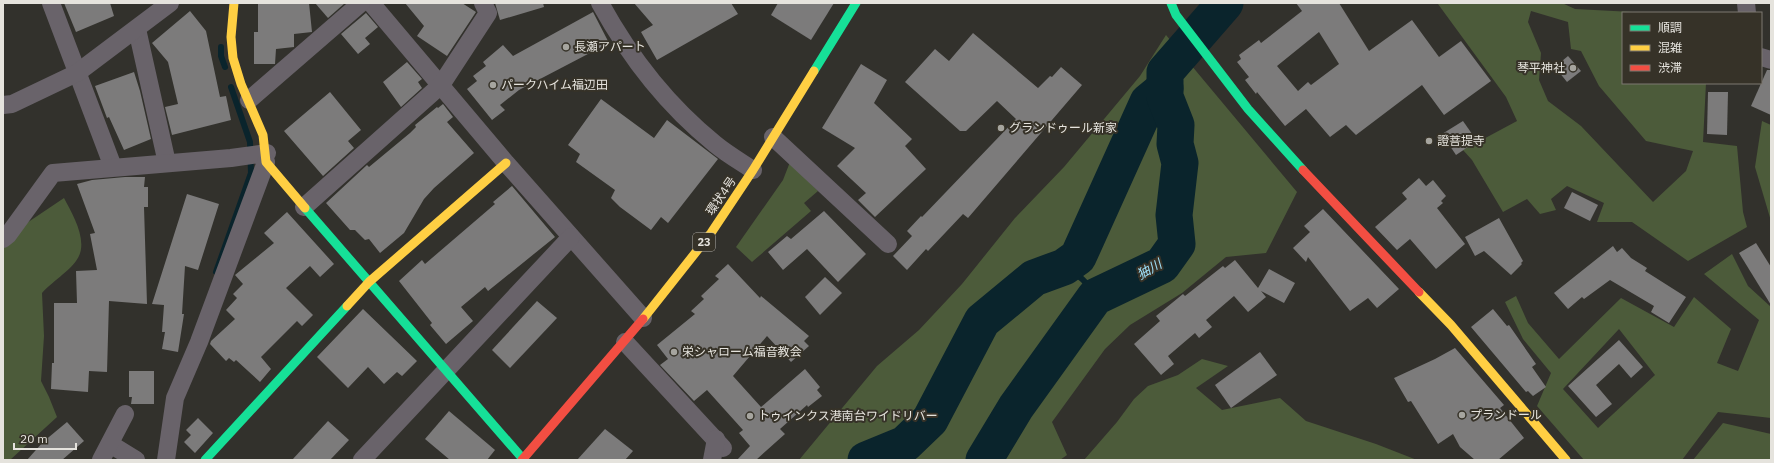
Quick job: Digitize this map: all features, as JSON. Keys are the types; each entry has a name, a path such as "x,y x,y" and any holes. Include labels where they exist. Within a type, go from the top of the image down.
{"street":[{"path":"51,3 113,167"},
{"path":"3,105 12,104 77,73 170,3"},
{"path":"166,460 175,398 199,342 262,157 263,134 233,58 231,37 234,3"},
{"path":"249,100 361,3"},
{"path":"371,3 506,163 643,318"},
{"path":"304,207 441,85 488,13 484,3"},
{"path":"600,3 626,46 662,93 688,120 716,145 753,170"},
{"name":"環状4号","path":"522,459 625,342 711,233 753,170 856,3"},
{"path":"1171,3 1176,16 1248,109 1302,169 1451,325 1525,410 1566,460"},
{"path":"137,29 167,163"},
{"path":"773,137 888,244"},
{"path":"3,239 8,235 53,173 113,167 262,157"},
{"path":"262,157 522,459"},
{"path":"205,460 369,282 506,163"},
{"path":"362,460 445,369 571,237"},
{"path":"625,342 717,449"},
{"path":"101,460 125,414"},
{"path":"110,444 136,460"}],"green space":[{"path":"1562,3 1575,9 1633,12 1622,12 1622,84 1706,84 1703,142 1737,146 1743,212 1747,227 1688,261 1632,222 1597,222 1604,203 1567,186 1551,199 1556,210 1540,214 1527,199 1503,212 1472,160 1463,150 1517,121 1506,97 1438,4","holes":["1531,11 1568,22 1571,49 1581,51 1599,86 1646,141 1693,151 1686,171 1653,202 1581,126 1548,101 1539,80 1541,53 1528,22"]},
{"path":"1166,35 1297,192 1266,253 1226,257 1182,293 1130,325 1105,349 1052,422 1067,455 1060,460 799,460 877,366 919,330 962,284 1015,218 1064,167 1140,76"},
{"path":"1762,121 1771,125 1771,221 1755,167"},
{"path":"790,162 818,191 804,203 811,211 752,262 736,247 783,180"},
{"path":"64,198 79,229 81,238 80,254 73,265 42,293 44,336 41,381 57,417 10,460 3,460 3,239"},
{"path":"1732,254 1748,286 1771,307 1771,418 1718,412 1682,460 1584,460 1537,406 1551,373 1523,339 1505,302 1516,296 1528,323 1559,359 1621,298 1674,327 1694,297 1731,329 1717,363 1738,371 1759,320 1704,274","holes":["1619,329 1655,375 1598,428 1563,389"]},
{"path":"1202,359 1228,366 1196,388 1222,410 1280,398 1306,421 1376,444 1417,460 1084,460 1117,422 1134,399 1148,386 1178,375"},
{"path":"1723,423 1771,434 1771,460 1693,460"}],"building":[{"path":"64,3 110,3 114,16 76,32"},
{"path":"258,3 309,3 312,32 294,34 294,47 276,49 275,64 254,64 254,32 258,32"},
{"path":"315,3 345,3 328,18"},
{"path":"405,3 462,3 476,12 447,56 417,36 424,26"},
{"path":"495,3 543,3 544,7 500,20"},
{"path":"634,3 731,3 738,14 657,60 641,32 653,25"},
{"path":"778,3 834,3 811,40 771,15"},
{"path":"1296,3 1339,3 1369,51 1412,20 1439,57 1461,41 1491,81 1444,115 1422,85 1356,135 1346,125 1330,137 1306,109 1285,126 1245,80 1249,77 1237,62 1241,59 1239,55 1259,40 1261,43 1302,11","holes":["1319,32 1339,64 1311,85 1308,82 1298,91 1277,66"]},
{"path":"190,11 206,31 220,97 226,96 231,120 172,135 165,107 178,104 168,62 152,43"},
{"path":"593,12 609,43 519,90 500,105 505,110 492,120 467,89 477,81 473,76 486,66 483,62 503,45 513,56"},
{"path":"366,13 378,27 365,38 370,44 358,54 341,34"},
{"path":"973,33 1038,88 1050,76 1052,77 1061,67 1082,85 968,218 963,214 928,251 926,249 907,270 893,256 912,236 907,231 1016,119 997,101 966,131 960,131 905,82 935,49 949,61"},
{"path":"1568,56 1581,71 1567,82 1555,67"},
{"path":"407,62 422,79 418,82 422,88 401,107 383,82"},
{"path":"861,64 887,80 874,103 912,139 905,146 926,169 875,217 858,200 866,193 837,166 855,148 822,128"},
{"path":"1767,70 1771,70 1771,115 1751,106"},
{"path":"134,72 151,139 124,150 109,117 107,118 95,86"},
{"path":"330,92 361,130 348,141 354,148 323,176 284,131"},
{"path":"1708,92 1728,92 1727,135 1707,134"},
{"path":"601,99 654,138 667,120 718,159 668,223 661,217 651,230 620,207 611,198 615,190 576,162 580,154 568,145"},
{"path":"443,104 453,117 447,122 474,153 434,188 424,199 404,233 380,253 369,239 365,240 355,230 350,230 326,203 367,165 369,167 410,133 416,127 415,125"},
{"path":"1463,121 1477,141 1456,155 1442,134"},
{"path":"145,177 144,187 148,187 148,207 144,207 147,304 109,301 107,372 89,371 88,392 51,389 52,363 54,363 54,303 77,303 76,271 97,270 90,234 95,233 77,184 92,180"},
{"path":"1419,178 1426,186 1433,180 1446,196 1441,201 1443,203 1437,208 1465,244 1436,269 1410,239 1397,250 1375,227 1407,199 1402,193"},
{"path":"512,186 555,237 488,291 485,287 461,307 473,321 446,344 430,325 432,323 399,281 422,260 425,264 495,204 493,202"},
{"path":"1572,192 1598,205 1590,221 1564,208"},
{"path":"187,194 219,204 198,270 185,266 182,314 184,314 178,352 162,349 165,332 162,332 164,305 152,304"},
{"path":"1323,209 1399,289 1377,308 1368,298 1350,311 1308,257 1306,262 1293,248 1310,232 1304,226"},
{"path":"824,211 866,254 838,282 807,249 783,270 768,252 787,236 791,239"},
{"path":"287,212 334,264 320,277 310,266 286,288 313,315 302,326 297,321 261,357 271,369 260,382 236,360 234,362 229,358 226,361 210,344 211,341 235,319 226,310 237,298 233,294 243,284 235,275 274,243 264,233"},
{"path":"1499,218 1523,261 1511,275 1484,251 1475,256 1465,237"},
{"path":"1756,243 1771,267 1771,305 1739,253"},
{"path":"1613,246 1617,252 1622,248 1631,258 1647,268 1645,271 1686,297 1669,323 1651,312 1654,306 1610,280 1584,299 1582,297 1568,309 1554,293"},
{"path":"1235,260 1258,288 1269,269 1295,283 1284,303 1261,291 1266,297 1248,312 1234,296 1206,320 1212,327 1199,338 1195,333 1168,356 1174,364 1161,375 1134,344 1160,321 1156,316 1183,294 1185,296 1223,266 1225,268"},
{"path":"728,264 760,298 761,296 809,336 804,341 809,346 791,362 767,336 733,376 761,407 805,369 820,387 817,390 822,396 808,407 807,405 780,429 785,434 756,460 737,460 750,446 739,433 743,430 707,390 694,401 660,365 668,359 657,345 695,314 691,311 704,299 701,296 719,279 715,276"},
{"path":"825,277 842,293 820,315 805,297"},
{"path":"537,301 557,318 510,368 492,350"},
{"path":"363,309 417,361 402,376 397,372 384,384 368,367 348,388 317,357"},
{"path":"1493,309 1507,326 1509,325 1536,364 1532,367 1546,387 1533,396 1528,391 1526,392 1471,327"},
{"path":"1619,340 1643,367 1631,378 1619,364 1596,385 1612,404 1596,417 1568,386"},
{"path":"1455,348 1504,405 1500,408 1524,438 1498,460 1475,460 1460,447 1453,434 1438,444 1411,401 1408,402 1394,378"},
{"path":"1260,352 1277,375 1231,408 1215,385"},
{"path":"129,371 154,371 154,404 131,404 132,397 129,397"},
{"path":"449,411 495,450 487,460 450,460 425,439"},
{"path":"198,418 213,433 195,453 184,442 191,435 186,430"},
{"path":"328,421 349,440 330,460 292,460"},
{"path":"67,422 84,441 62,460 27,460 43,442"},
{"path":"605,429 633,451 625,460 577,460"}],"waterway":[{"name":"㹨川","path":"984,460 1016,407 1095,297 1162,265 1177,244 1174,215 1180,163 1175,144 1176,125 1165,97 1165,72 1225,3"},
{"path":"221,47 221,56 225,67"},
{"path":"216,272 251,173 250,142 231,87"},
{"path":"866,460 905,444 930,420 982,321 1034,278 1064,267 1078,257 1148,102 1165,88"},
{"path":"1064,267 1082,279 1095,297"}],"traffic: fast":[{"path":"814,71 856,3"},
{"path":"1171,3 1176,15 1248,109 1303,170"},
{"path":"305,208 523,459"},
{"path":"205,460 347,306"}],"traffic: slow":[{"path":"234,3 231,37 233,58 241,84 263,135 266,162 305,208"},
{"path":"643,319 711,233 753,170 814,71"},
{"path":"347,306 369,282 506,163"},
{"path":"1419,292 1451,325 1566,460"}],"traffic: jam":[{"path":"1303,170 1419,292"},
{"path":"522,460 643,319"}],"place":[{"name":"長瀬アパート","path":"566,47"},
{"name":"琴平神社","path":"1573,68"},
{"name":"パークハイム福辺田","path":"493,85"},
{"name":"グランドゥール新家","path":"1001,128"},
{"name":"證菩提寺","path":"1429,141"},
{"name":"栄シャローム福音教会","path":"674,352"},
{"name":"プランドール","path":"1462,415"},
{"name":"トゥインクス港南台ワイドリバー","path":"750,416"}]}
